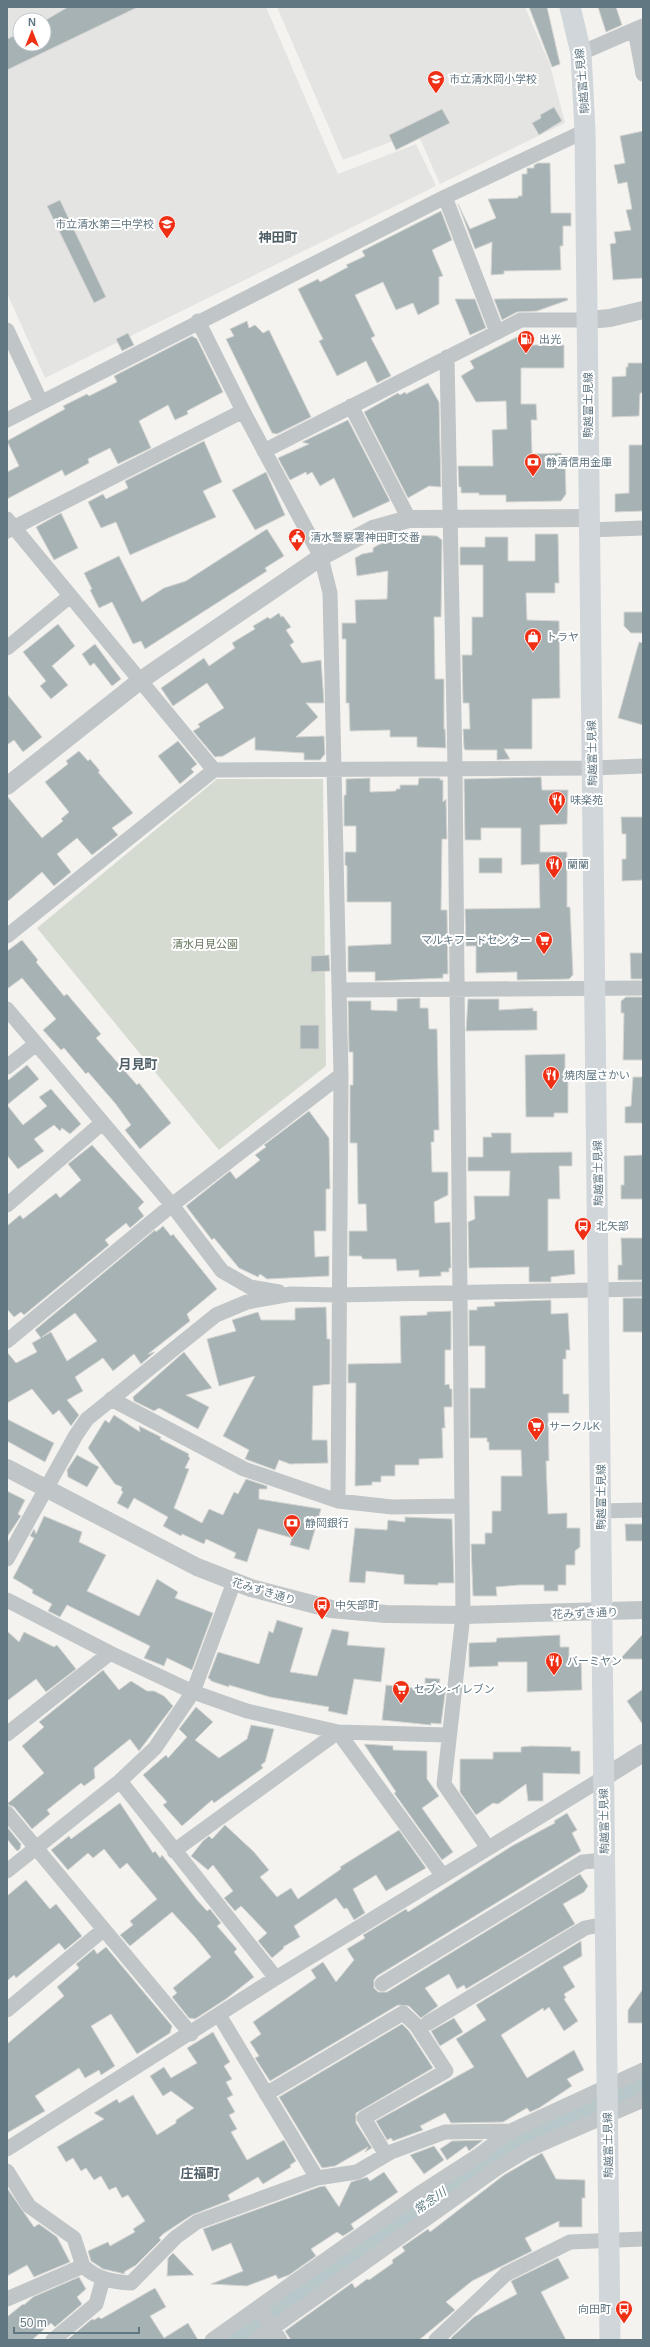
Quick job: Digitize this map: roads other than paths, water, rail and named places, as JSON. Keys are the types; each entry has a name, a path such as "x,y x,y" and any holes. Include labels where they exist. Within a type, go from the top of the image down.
{"main road":[{"name":"駒越富士見線","path":"570,7 581,53 586,131 589,524 596,989 601,1613 610,2340"}],"street":[{"path":"581,53 639,28 643,74"},
{"path":"7,420 198,321 445,197 586,131"},
{"path":"445,197 496,332"},
{"path":"264,451 521,320 588,320 610,318 643,310"},
{"path":"198,321 243,411 321,557 330,593 340,1075 338,1501"},
{"path":"7,330 41,402"},
{"path":"448,357 456,767 456,990 463,1615 448,1735 444,1784 488,1848"},
{"path":"351,406 409,519"},
{"path":"214,770 141,680 9,525 243,411"},
{"path":"7,786 141,680 321,557 373,529 409,519 589,524 643,528"},
{"path":"7,648 70,596"},
{"path":"7,936 214,770 456,767 592,768 643,766"},
{"path":"339,990 643,988"},
{"path":"7,1009 172,1205 222,1271 250,1288 292,1294 338,1295 643,1289"},
{"path":"7,1067 36,1044"},
{"path":"7,1341 172,1205 340,1075"},
{"path":"7,1205 102,1123"},
{"path":"7,1559 87,1419 216,1315 247,1302 292,1294"},
{"path":"111,1400 244,1469 338,1501 392,1507 461,1506"},
{"name":"花みずき通り","path":"7,1468 197,1567 234,1582 294,1600 331,1609 386,1614 463,1615 601,1613 643,1610"},
{"path":"601,1511 643,1510"},
{"path":"7,1871 120,1781 155,1748 193,1692 234,1582"},
{"path":"7,1600 110,1653 193,1692 254,1713 338,1732 448,1735"},
{"path":"7,1734 110,1653"},
{"path":"174,1851 338,1732"},
{"path":"338,1732 443,1876"},
{"path":"7,2149 191,2034 276,1978 643,1753"},
{"path":"120,1781 276,1978"},
{"path":"7,1813 34,1848 191,2034"},
{"path":"382,1984 583,1862 604,1860"},
{"path":"428,2023 585,1928 605,1924"},
{"path":"7,2010 103,1930"},
{"path":"266,2094 403,2013 416,2025 446,2071 364,2118 386,2155"},
{"path":"218,2015 317,2178"},
{"path":"212,2340 417,2195 479,2155 511,2131 643,2070"},
{"path":"256,2340 276,2334 499,2167 527,2150 643,2100"},
{"path":"7,2171 29,2206 74,2238 83,2266 93,2276 103,2279 131,2282 176,2237 197,2222 317,2178 357,2172 386,2155 445,2132 511,2131"},
{"path":"436,2340 506,2274 570,2242 643,2238"},
{"path":"7,2299 83,2266"},
{"path":"53,2340 96,2304 103,2279"},
{"path":"259,2307 276,2334"}],"waterway":[{"name":"常念川","path":"230,2340 510,2146 643,2086"}],"place":[{"name":"市立清水岡小学校","path":"436,94"},
{"name":"市立清水第二中学校","path":"167,239"},
{"name":"出光","path":"526,354"},
{"name":"静清信用金庫","path":"533,477"},
{"name":"清水警察署神田町交番","path":"297,552"},
{"name":"トラヤ","path":"533,652"},
{"name":"味楽苑","path":"557,815"},
{"name":"蘭蘭","path":"554,879"},
{"name":"マルキフードセンター","path":"544,955"},
{"name":"焼肉屋さかい","path":"551,1090"},
{"name":"北矢部","path":"583,1241"},
{"name":"サークルK","path":"536,1441"},
{"name":"静岡銀行","path":"292,1538"},
{"name":"中矢部町","path":"322,1620"},
{"name":"バーミヤン","path":"554,1676"},
{"name":"セブン-イレブン","path":"401,1704"},
{"name":"向田町","path":"624,2324"}],"district":[{"name":"神田町","path":"278,237"},
{"name":"月見町","path":"138,1064"},
{"name":"庄福町","path":"200,2173"}],"park label":[{"name":"清水月見公園","path":"205,944"}]}
